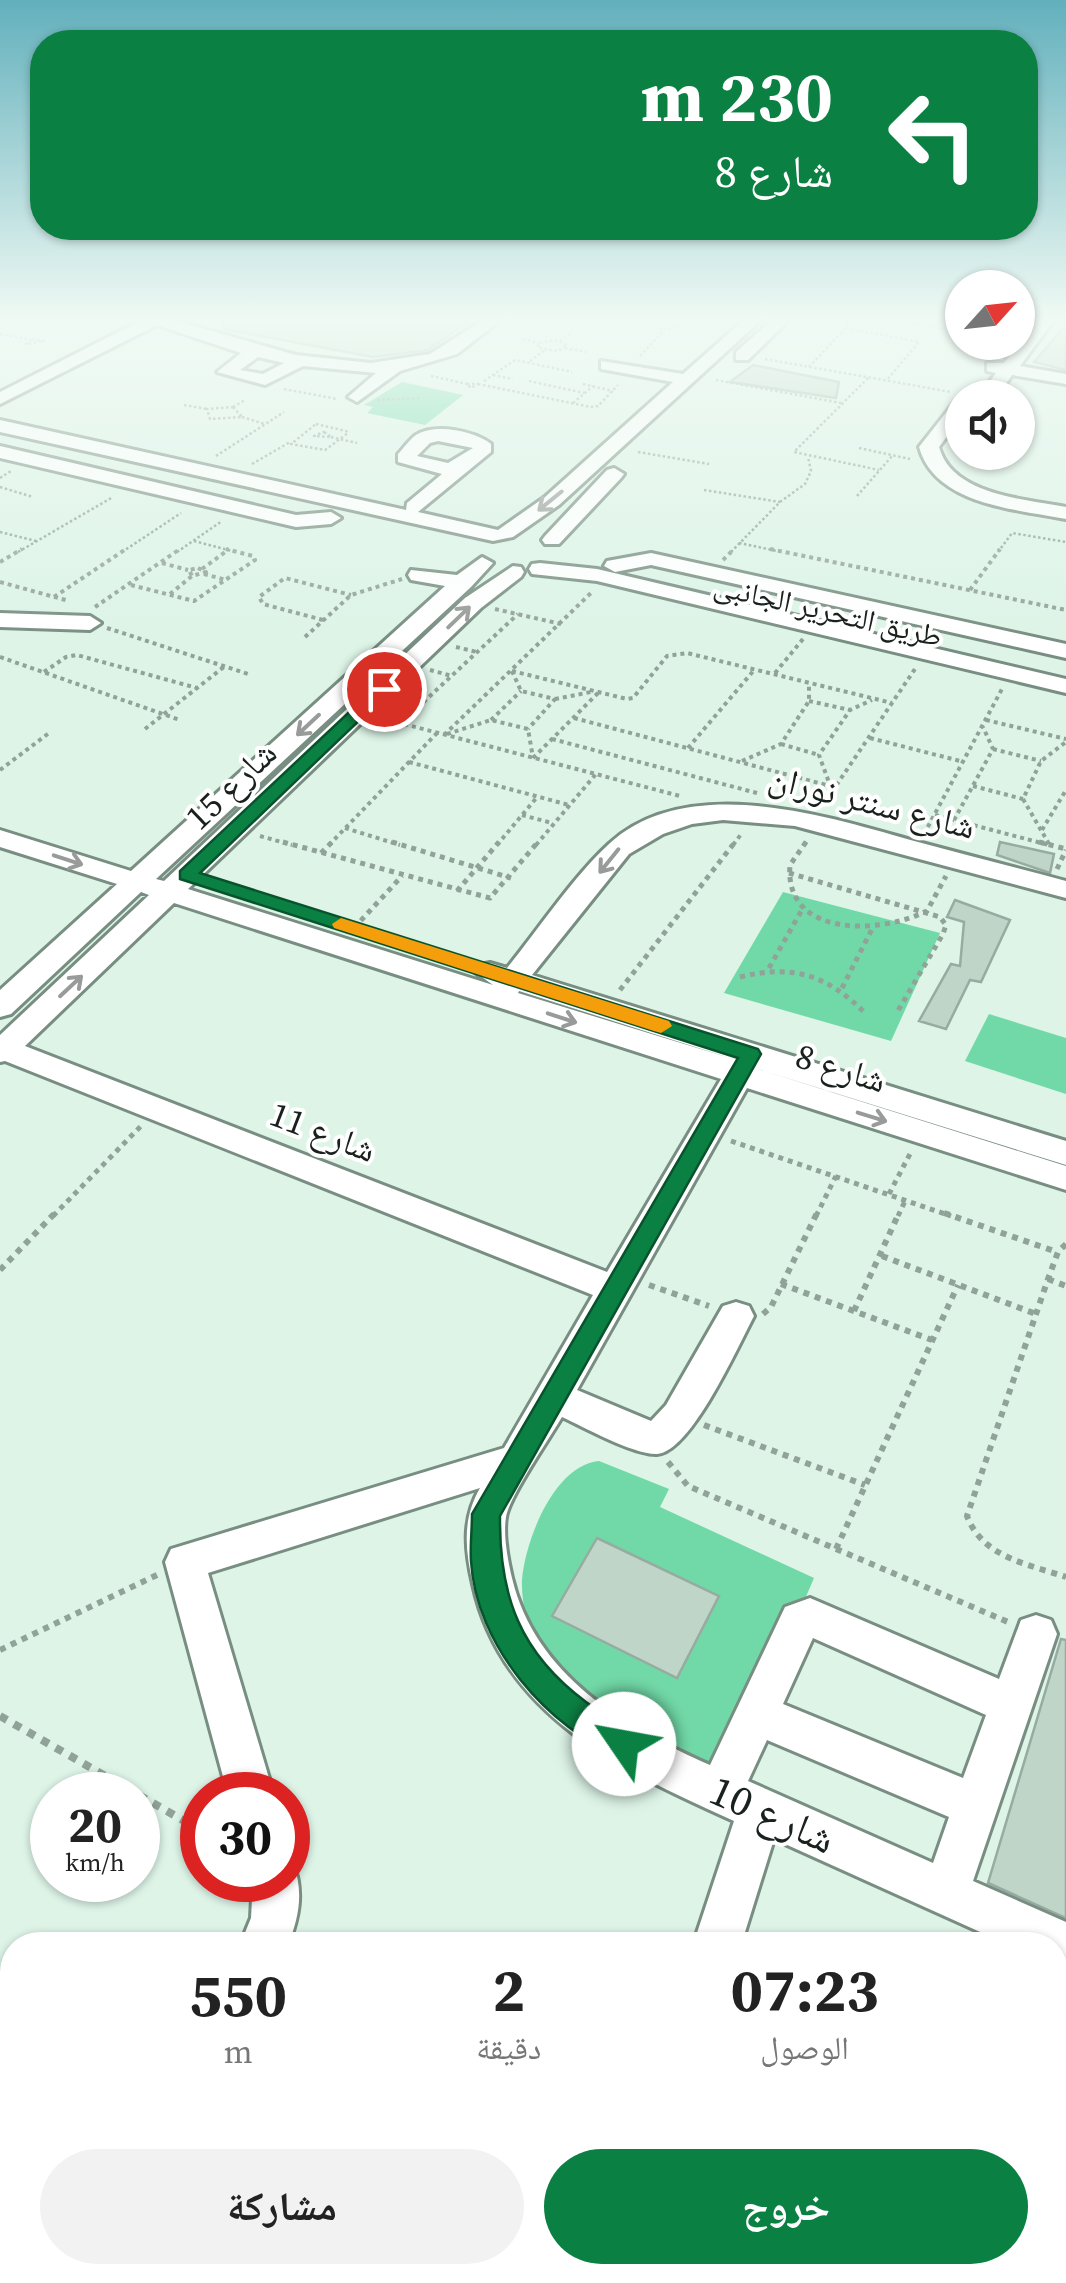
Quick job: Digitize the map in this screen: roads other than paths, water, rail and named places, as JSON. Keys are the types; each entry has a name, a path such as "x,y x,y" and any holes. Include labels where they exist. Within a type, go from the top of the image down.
{"street":[{"path":"3,427 224,466 420,514"},
{"path":"60,427 500,534 531,533 602,576 961,668 1066,686"},
{"path":"473,576 478,544 500,534 564,490 633,427"},
{"name":"شارع 15","path":"2,1051 162,879 473,576 526,571 558,559 556,545 590,496 665,427"},
{"path":"944,427 929,447 932,463 956,483 975,492 1066,512"},
{"path":"0,442 331,518 473,576"},
{"path":"0,452 296,522 331,518"},
{"path":"420,514 455,469"},
{"path":"958,470 1010,494 1066,505"},
{"name":"طريق التحرير الجانبى","path":"602,576 651,559 1066,651"},
{"path":"419,575 473,576 526,571 602,576 1066,666"},
{"name":"شارع 15","path":"0,1007 162,879 236,829 358,712 473,576"},
{"name":"طريق التحرير الجانبى","path":"602,576 805,637 961,668 1066,698"},
{"path":"0,620 90,615"},
{"path":"0,816 162,879"},
{"name":"شارع سنتر نوران","path":"517,992 643,854 688,831 740,818 916,850 1066,890"},
{"name":"شارع سنتر نوران","path":"811,829 948,873 1066,904"},
{"path":"0,838 162,879"},
{"name":"شارع 8","path":"162,879 354,928 517,992 606,1008 921,1132 1066,1178"},
{"name":"شارع 8","path":"162,879 744,1065 1066,1153"},
{"name":"شارع 11","path":"2,1051 618,1282"},
{"name":"شارع 10","path":"744,1065 512,1462 486,1514 485,1564 498,1614 524,1662 573,1710 611,1736 1035,1932"},
{"path":"551,1396 651,1438 670,1427 736,1316"},
{"path":"244,1772 185,1562 512,1462"},
{"path":"719,1932 756,1714 800,1620 810,1617 1011,1705"},
{"path":"946,1891 1036,1634"},
{"path":"756,1714 976,1806"},
{"path":"270,1932 275,1902"}]}
